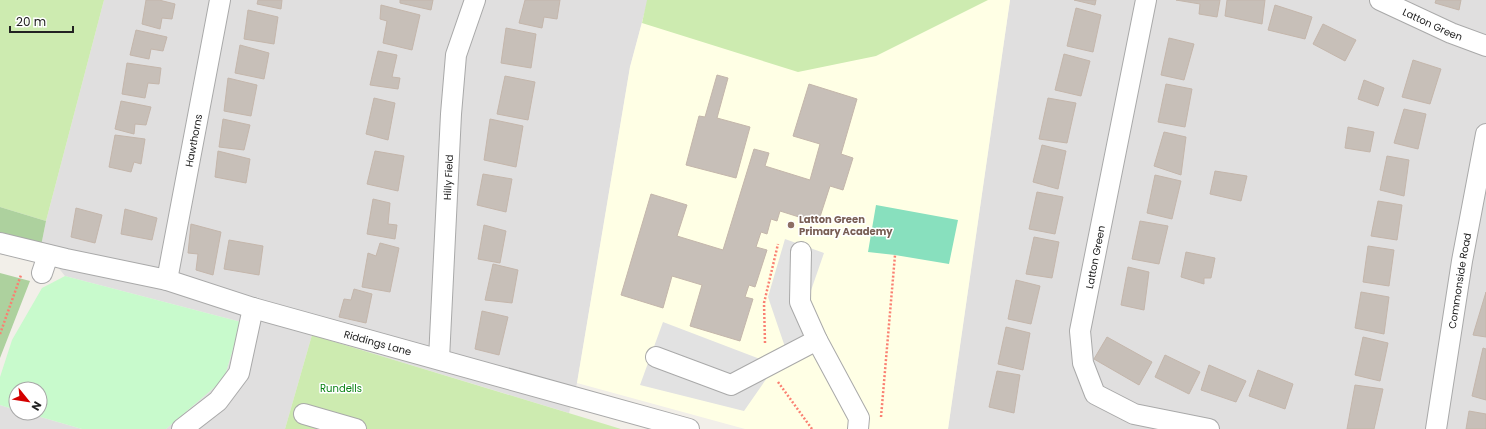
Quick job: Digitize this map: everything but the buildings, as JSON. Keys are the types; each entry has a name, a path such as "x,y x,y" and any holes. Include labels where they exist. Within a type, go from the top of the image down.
{"street":[{"name":"Hawthorns","path":"167,280 220,0"},
{"name":"Hilly Field","path":"439,359 451,114 456,55 475,0"},
{"name":"Latton Green","path":"1146,0 1080,332 1083,363 1095,394 1134,414 1209,429"},
{"name":"Latton Green","path":"1380,0 1451,33 1486,46"},
{"name":"Commonside Road","path":"1436,429 1462,261 1486,134"},
{"name":"Riddings Lane","path":"0,243 47,259 167,280 253,308 689,429"},
{"path":"801,252 800,302 817,340 860,418 858,429"},
{"path":"0,258 47,259"},
{"path":"182,429 218,401 240,373 253,308"},
{"path":"656,357 731,384 817,340"},
{"path":"304,414 356,429"}],"path":[{"path":"880,421 895,255"},
{"path":"0,334 47,259"}],"shaded area":[{"path":"104,0 648,0 630,67 577,383 569,413 312,335 285,429 166,429 224,379 241,322 65,276 41,246 46,221"},
{"name":"Latton Green Primary Academy","path":"648,0 1010,0 948,429 745,429 577,383 630,67"},
{"path":"1010,0 1486,0 1486,429 948,429"},
{"path":"785,239 824,253 807,302 811,332 785,347 768,297"},
{"path":"663,322 760,359 769,375 744,411 640,385"},
{"path":"0,405 8,408 8,421 48,421 48,419 82,429 0,429"}],"green space":[{"path":"0,0 104,0 46,221 0,207"},
{"path":"647,0 988,0 876,56 798,72 642,23"},
{"path":"876,205 958,220 949,264 868,252"},
{"path":"0,207 46,221 41,246 0,236"},
{"path":"0,273 30,281 0,358"},
{"path":"65,276 241,322 224,379 166,429 82,429 48,419 48,381 8,381 8,408 0,405 0,377 12,340 42,288"},
{"name":"Rundells","path":"312,335 621,429 285,429"}],"place":[{"name":"Latton Green Primary Academy","path":"791,225"}]}
